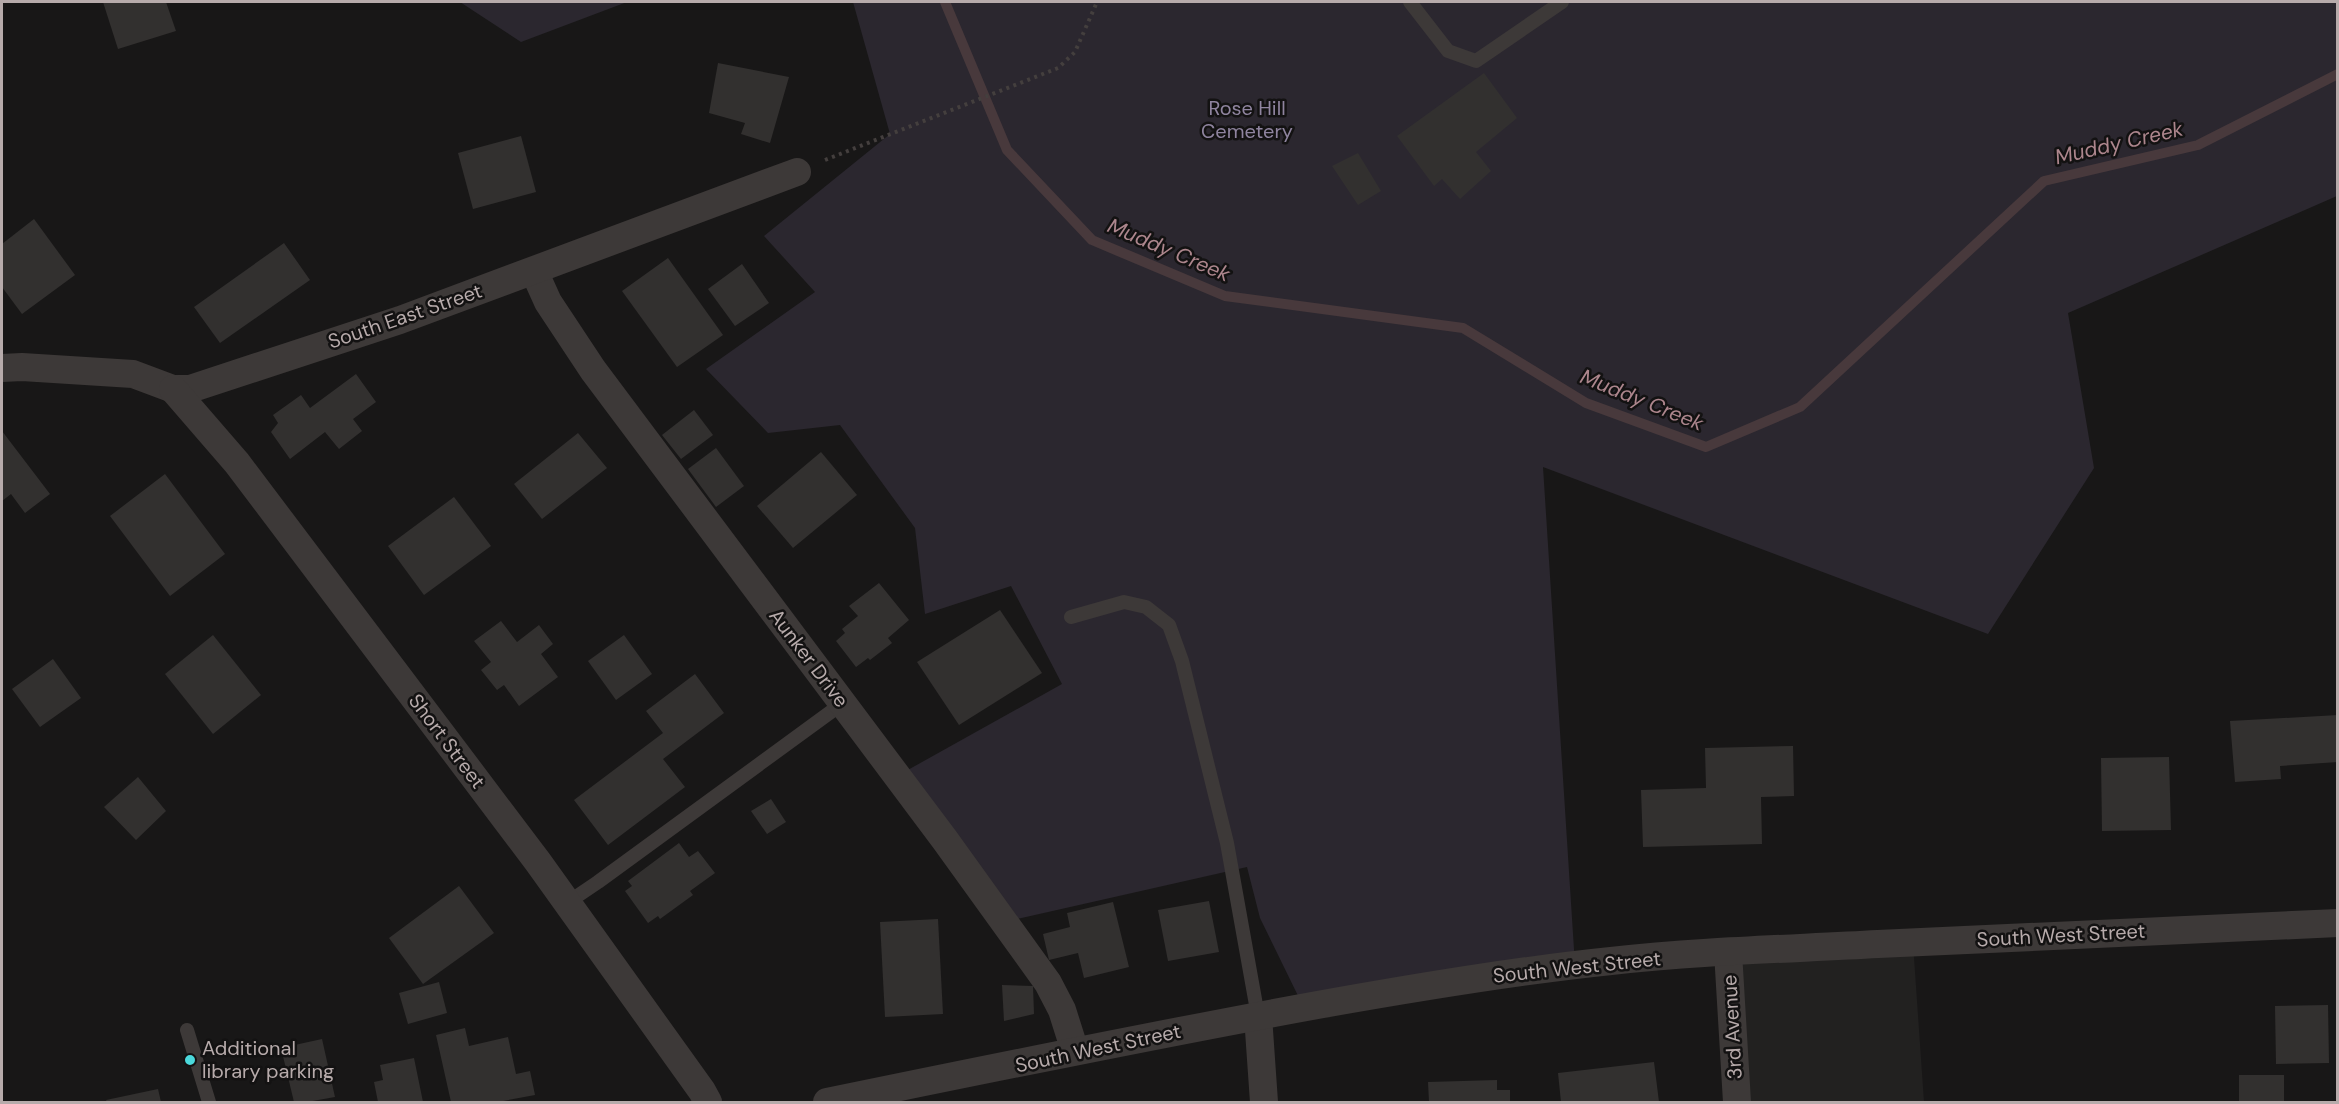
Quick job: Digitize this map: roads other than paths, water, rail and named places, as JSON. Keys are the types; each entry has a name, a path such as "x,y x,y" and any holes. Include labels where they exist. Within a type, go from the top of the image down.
{"street":[{"name":"South East Street","path":"2,369 22,367 133,374 173,389 190,389 400,320 797,172"},
{"name":"Aunker Drive","path":"534,271 548,302 593,369 945,840 1048,983 1062,1010 1075,1051"},
{"name":"Short Street","path":"173,389 237,463 567,903 708,1102"},
{"name":"South West Street","path":"827,1102 903,1095 1075,1051 1258,1016 1459,980 1612,960 2130,931 2337,923"},
{"name":"3rd Avenue","path":"1728,952 1737,1102"},
{"path":"1258,1016 1264,1102"}],"lane":[{"path":"1410,2 1448,51 1476,61 1562,2"},
{"path":"1071,617 1124,602 1146,607 1169,625 1182,661 1227,843 1258,1016"},
{"path":"567,903 843,703"},
{"path":"187,1030 209,1102"}],"waterway":[{"name":"Muddy Creek","path":"945,2 1007,150 1092,240 1225,296 1463,328 1586,403 1706,447 1800,407 2044,181 2198,145 2338,74"}],"place":[{"name":"Additional library parking","path":"190,1060"}],"park label":[{"name":"Rose Hill Cemetery","path":"1247,120"}]}
